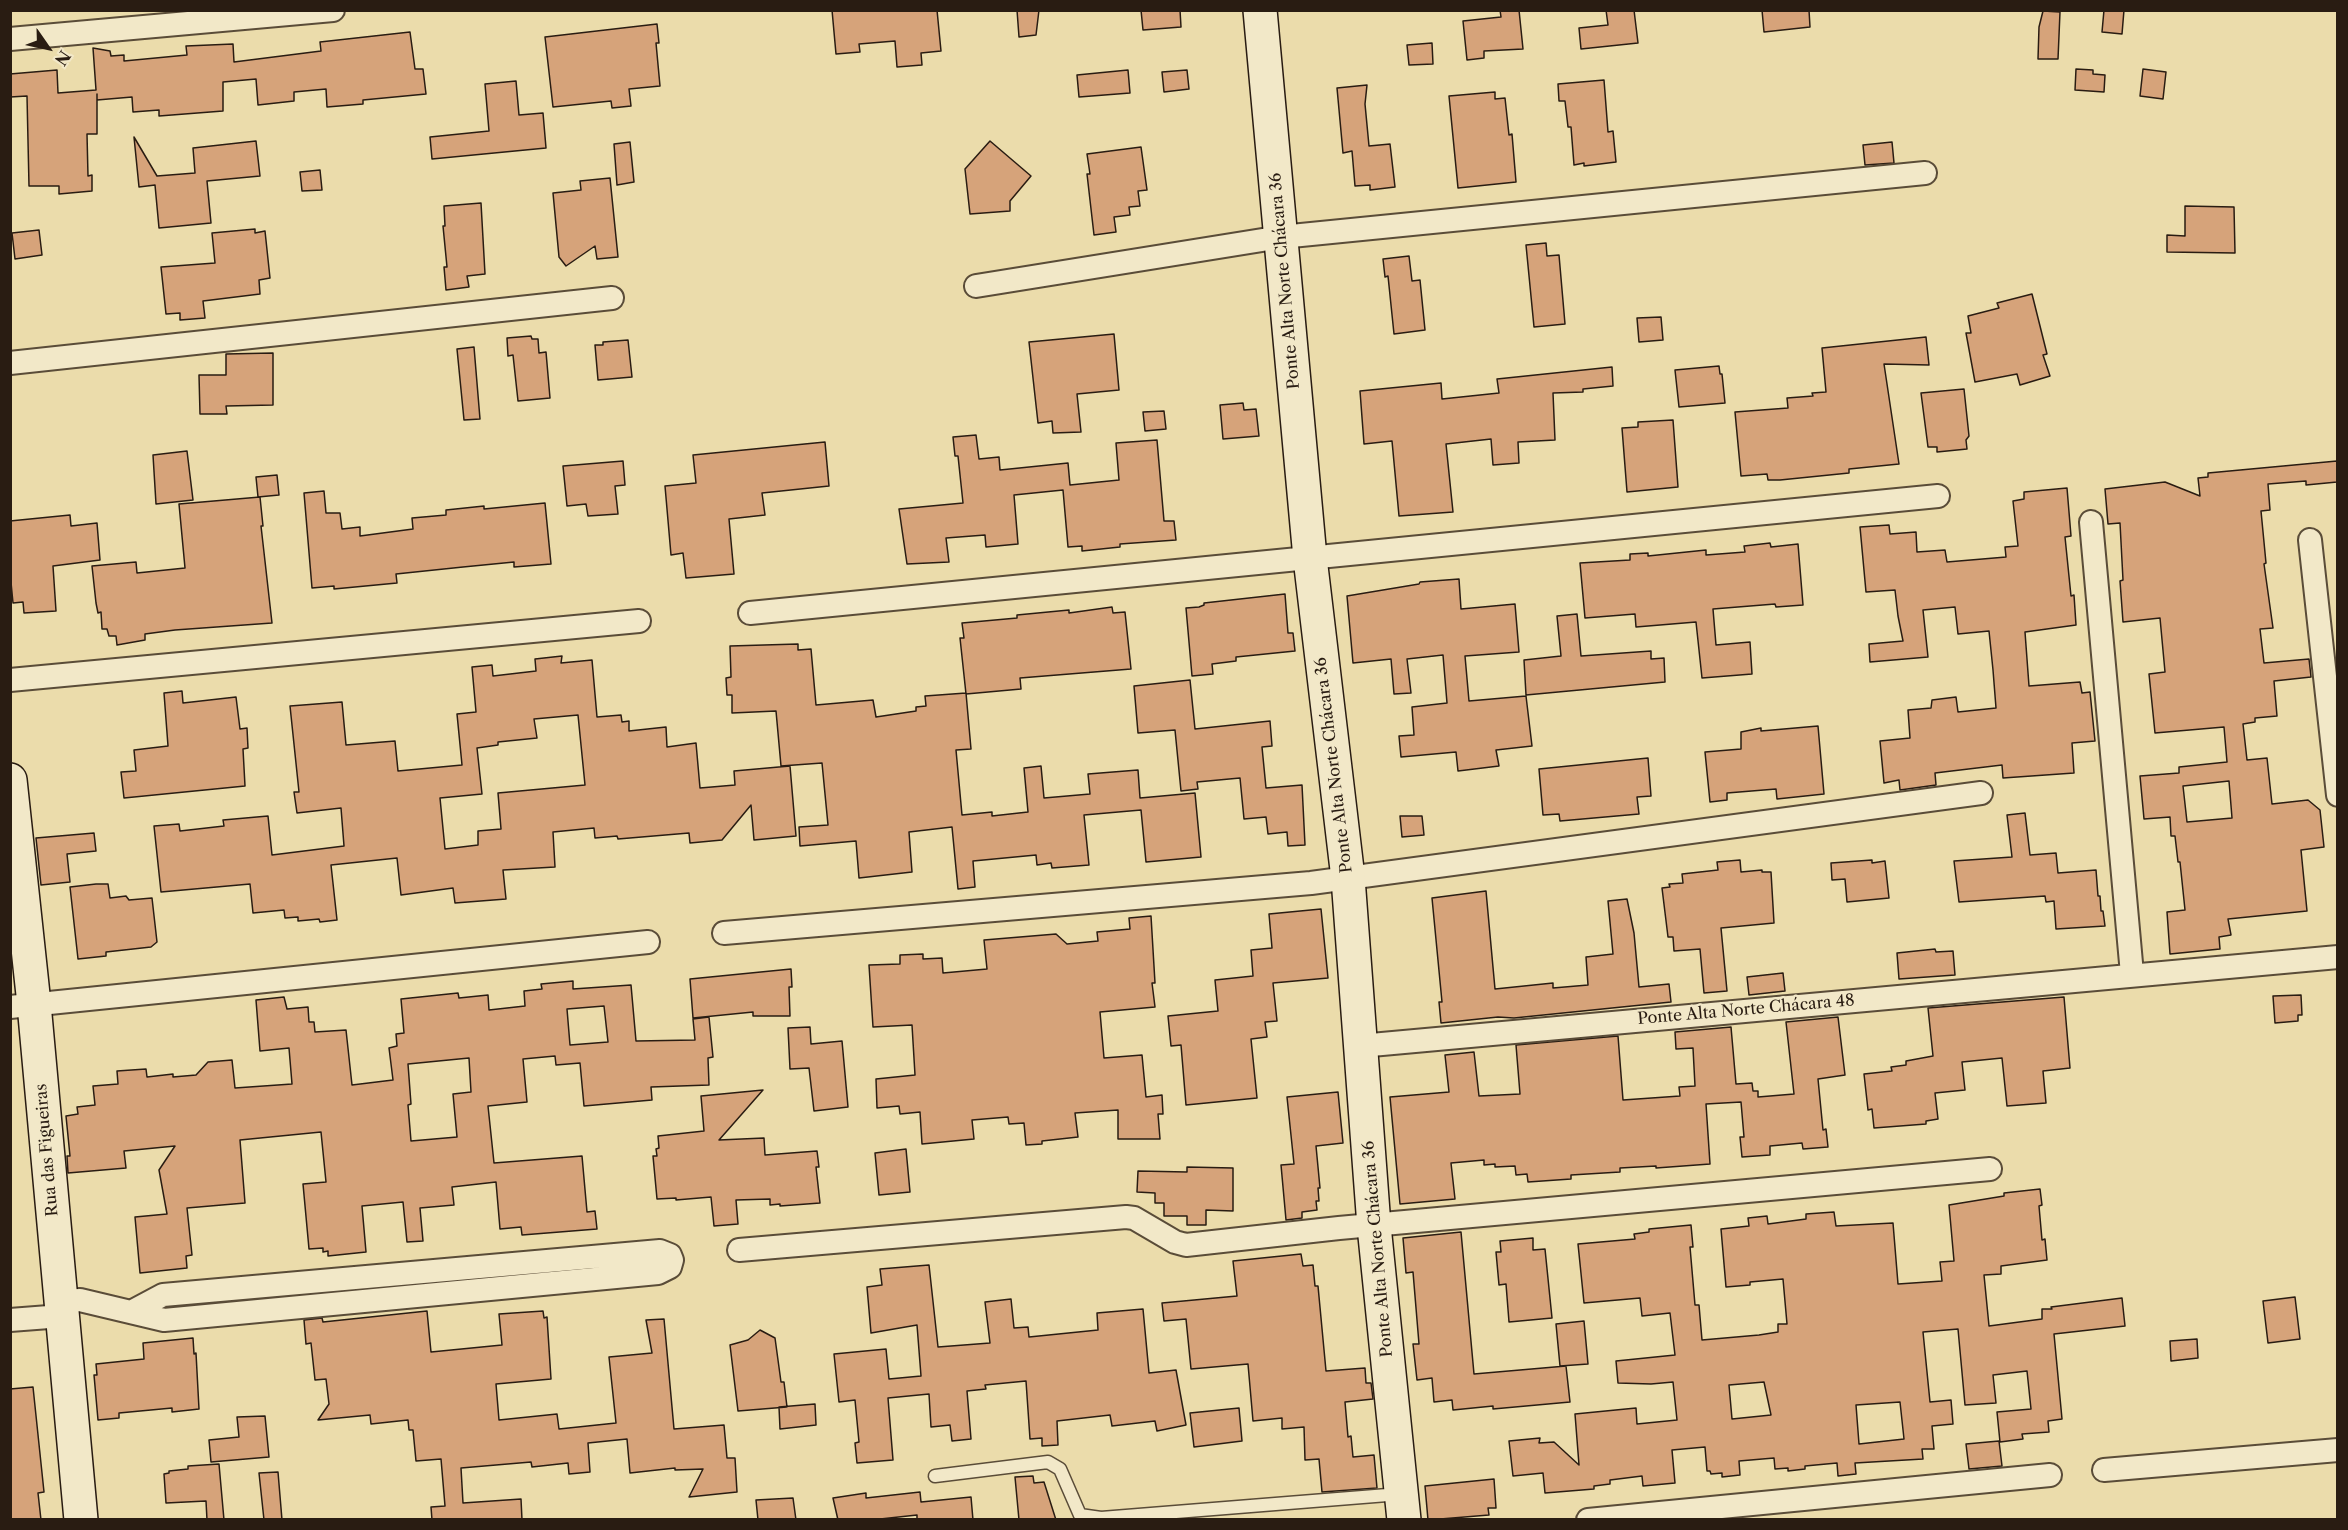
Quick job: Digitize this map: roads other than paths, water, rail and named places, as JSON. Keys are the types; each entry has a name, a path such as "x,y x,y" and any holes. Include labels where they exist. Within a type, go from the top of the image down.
{"street":[{"path":"10,39 333,10"},
{"name":"Ponte Alta Norte Chácara 36","path":"1260,10 1310,558 1348,878 1374,1226 1403,1507"},
{"path":"976,286 1281,237 1925,172"},
{"path":"10,363 612,298"},
{"path":"750,613 1938,496"},
{"path":"2091,522 2132,974"},
{"path":"2310,540 2337,795"},
{"path":"10,680 639,621"},
{"name":"Rua das Figueiras","path":"10,780 22,1005 61,1309 81,1520"},
{"path":"724,933 1299,884 1982,794"},
{"path":"22,1005 648,942"},
{"name":"Ponte Alta Norte Chácara 48","path":"1360,1046 2337,957"},
{"path":"739,1250 1126,1217 1134,1218 1175,1242 1186,1245 1990,1169"},
{"path":"10,1320 61,1309 80,1300 164,1320 353,1303 658,1273 670,1267 672,1260 670,1255 660,1251 163,1295 133,1311"},
{"path":"351,1278 353,1303"},
{"path":"2104,1470 2337,1450"},
{"path":"1588,1520 2050,1475"}],"lane":[{"path":"935,1476 1048,1462 1060,1469 1080,1515 1101,1518 1403,1507"}]}
